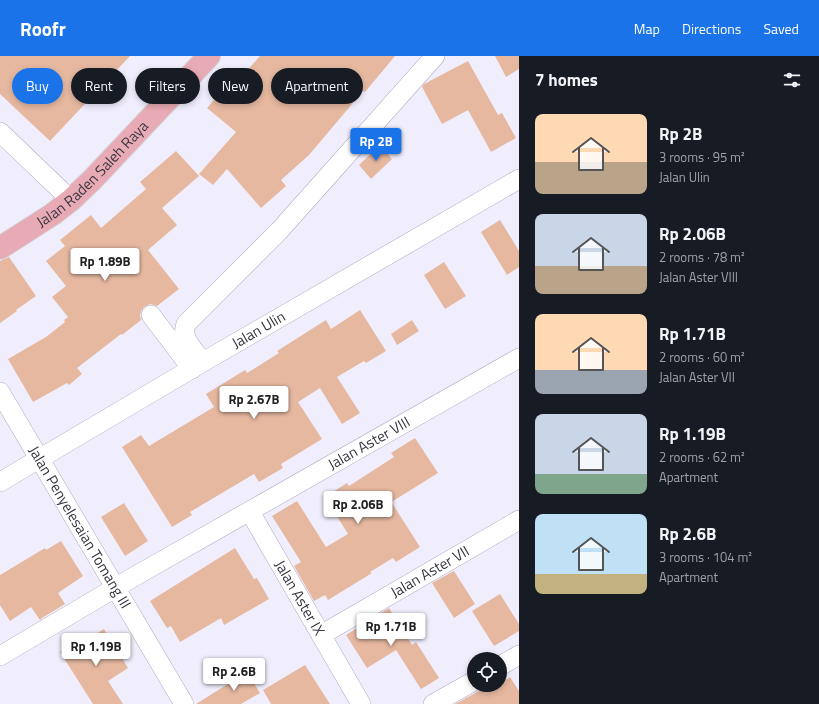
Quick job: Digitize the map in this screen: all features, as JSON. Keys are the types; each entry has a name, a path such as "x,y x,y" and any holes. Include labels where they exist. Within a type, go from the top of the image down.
{"main road":[{"name":"Jalan Raden Saleh Raya","path":"0,248 53,214 71,200 92,180 209,56"}],"street":[{"path":"198,365 184,336 184,328 186,324 279,231 435,56"},
{"path":"0,132 71,200"},
{"name":"Jalan Ulin","path":"0,482 198,365 519,179"},
{"path":"151,314 198,365"},
{"name":"Jalan Aster VIII","path":"0,656 519,358"},
{"name":"Jalan Penyelesaian Tomang III","path":"0,392 184,704"},
{"name":"Jalan Aster IX","path":"250,512 360,704"},
{"name":"Jalan Aster VII","path":"321,634 519,520"},
{"path":"507,662 519,655"},
{"path":"433,704 467,685"}],"building":[{"path":"0,56 130,56 119,68 71,68 71,104 85,104 50,141 0,94"},
{"path":"260,56 395,56 365,92 363,91 363,68 271,68 271,104 352,104 309,155 281,180 286,186 261,208 227,169 213,185 199,174 236,132 207,108 210,104 263,104 263,68 249,68"},
{"path":"495,56 519,56 519,69 506,77"},
{"path":"468,61 498,115 502,113 516,138 491,152 468,110 442,124 422,87 424,84"},
{"path":"380,145 392,159 371,179 359,165"},
{"path":"176,151 199,176 162,208 177,225 148,250 179,289 157,306 150,304 144,307 141,311 141,320 77,368 82,374 69,385 67,383 33,402 8,359 46,337 65,322 64,320 68,317 52,297 66,286 46,261 65,246 60,240 91,215 101,228 146,189 140,182"},
{"path":"500,220 519,251 519,267 507,275 481,232"},
{"path":"9,257 36,296 0,323 0,261"},
{"path":"444,262 466,296 445,309 424,275"},
{"path":"360,310 386,351 366,363 364,361 337,377 360,413 342,424 320,388 298,402 322,439 281,464 283,468 259,482 254,474 190,512 192,515 172,527 122,447 141,435 149,446 214,407 206,394 245,370 247,373 279,353 277,351 326,320 331,329"},
{"path":"412,320 419,331 397,345 391,334"},
{"path":"415,438 438,473 392,503 420,547 396,562 393,558 370,572 372,573 328,600 325,595 314,601 294,566 301,562 272,516 297,501 326,547 348,534 325,497 347,483 349,486 394,457 391,453"},
{"path":"124,503 148,541 125,556 101,517"},
{"path":"61,541 83,576 58,593 65,604 40,620 31,607 10,621 0,605 0,575 45,548 46,550"},
{"path":"235,548 254,579 257,578 269,599 224,625 221,618 180,642 171,626 167,628 150,601"},
{"path":"454,571 475,604 454,618 432,583"},
{"path":"500,594 519,624 519,631 494,646 472,611"},
{"path":"389,608 412,645 416,642 439,678 421,689 396,650 367,668 346,635"},
{"path":"104,629 128,668 108,681 123,704 93,704 60,652 79,640 81,643"},
{"path":"305,665 330,704 271,704 263,690"},
{"path":"247,672 260,693 241,704 196,704"},
{"path":"510,677 519,691 519,704 455,704 477,692 507,692 507,679"}]}
